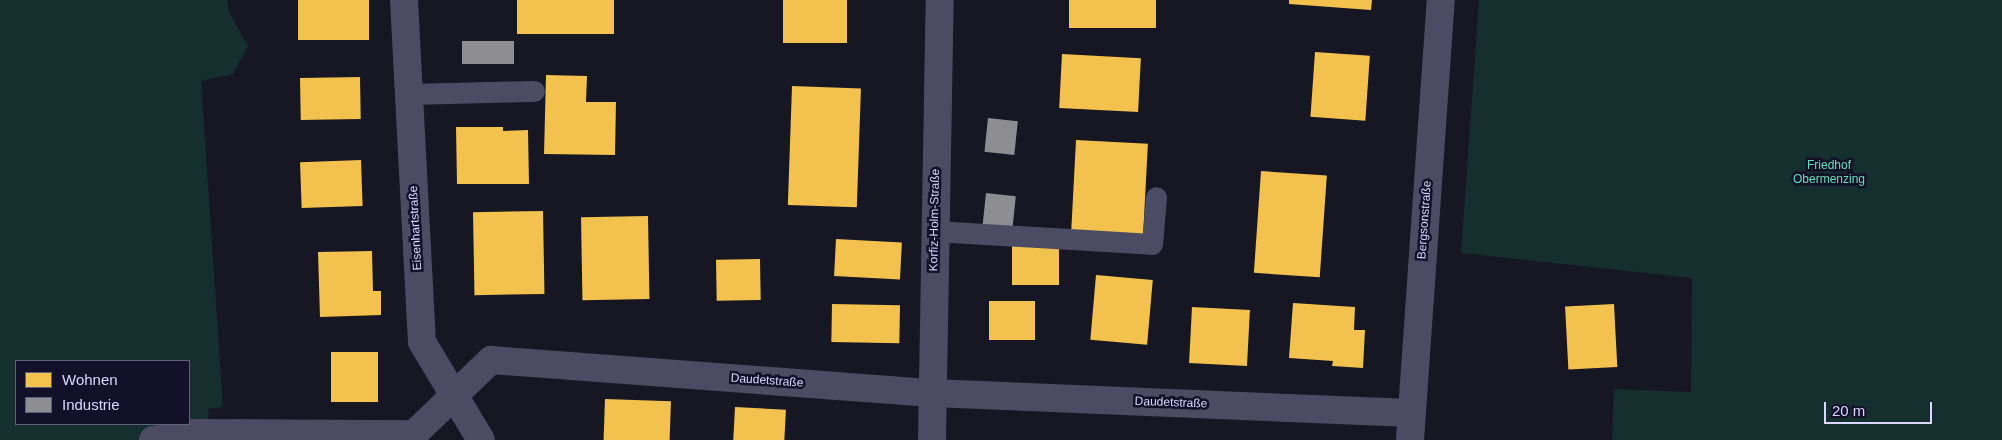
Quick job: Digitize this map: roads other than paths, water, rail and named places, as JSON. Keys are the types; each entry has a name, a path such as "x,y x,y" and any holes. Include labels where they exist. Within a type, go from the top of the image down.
{"street":[{"name":"Eisenhartstraße","path":"404,0 422,342 481,440"},
{"name":"Korfiz-Holm-Straße","path":"932,440 940,0"},
{"name":"Bergsonstraße","path":"1410,440 1441,0"},
{"name":"Daudetstraße","path":"153,440 194,434 414,434 491,360 932,393 1411,413"}],"lane":[{"path":"408,94 534,91"},
{"path":"935,232 1152,244 1156,197"}],"park label":[{"name":"Friedhof Obermenzing","path":"1829,173"}]}
